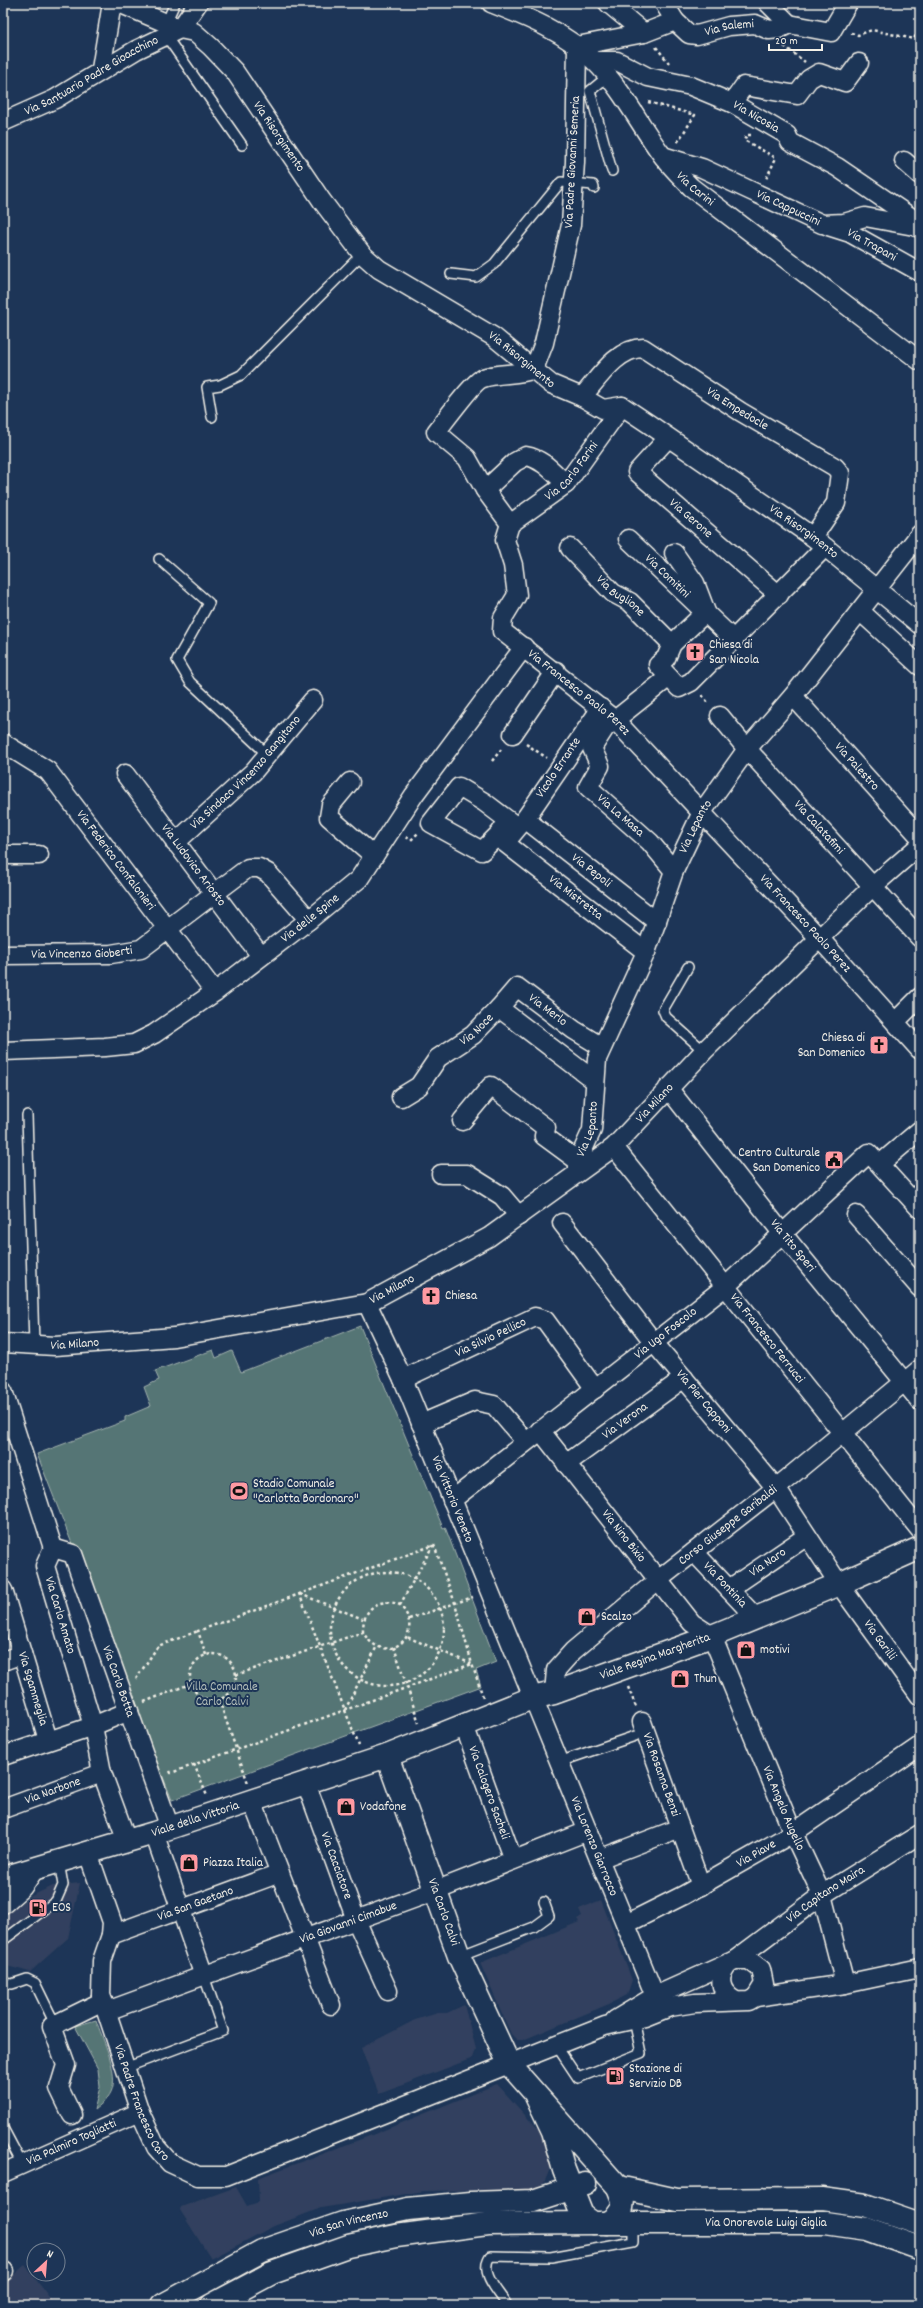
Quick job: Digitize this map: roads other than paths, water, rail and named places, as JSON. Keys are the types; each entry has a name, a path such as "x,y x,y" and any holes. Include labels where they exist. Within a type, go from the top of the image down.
{"street":[{"path":"101,69 112,3"},
{"name":"Via Risorgimento","path":"119,3 171,29 194,32 235,72 322,201 362,254 378,269 494,337 551,384 582,397 603,409 622,406 819,542 877,588 920,625"},
{"path":"171,29 198,3"},
{"name":"Via Carini","path":"491,3 548,28 577,46 595,61 626,101 662,156 691,187 920,362"},
{"path":"608,3 644,33"},
{"name":"Via Salemi","path":"664,3 675,21 689,34 697,35 729,26 755,24 769,30 779,29 789,24 831,32 848,3"},
{"path":"768,3 789,24"},
{"path":"577,46 644,33 675,21"},
{"name":"Via Santuario Padre Gioacchino","path":"3,122 55,99 101,69 171,29"},
{"name":"Via Padre Giovanni Semeria","path":"534,369 544,343 571,225 574,183 577,46"},
{"name":"Via Nicosia","path":"595,61 617,60 648,77 684,85 732,103 787,135 790,142 837,167 912,218 918,227"},
{"path":"732,103 744,86 797,95 809,79 819,74 844,82 859,63"},
{"name":"Via Cappuccini","path":"662,156 702,168 822,224 844,224 865,217 904,222 918,227"},
{"path":"904,161 920,175"},
{"name":"Via Trapani","path":"822,224 850,233 920,272"},
{"name":"Via Empedocle","path":"582,397 612,362 632,348 642,348 741,412 835,467 840,473 836,503 819,542 779,595 691,682 680,688 669,677"},
{"path":"510,524 486,490 467,458 436,432 481,378 504,374 522,374 534,369"},
{"name":"Via Carlo Farini","path":"510,524 566,484 622,406"},
{"name":"Via Gerone","path":"668,438 637,472 779,595"},
{"path":"486,490 515,462 526,456 536,458 547,465 566,484"},
{"name":"Via Francesco Paolo Perez","path":"510,524 505,540 513,565 517,596 503,618 502,631 556,671 615,720 820,939 920,1050"},
{"name":"Via Lepanto","path":"578,1167 592,1130 597,1059 646,952 674,871 702,812 747,749 793,696 920,534"},
{"name":"Via Comitini","path":"628,539 734,640"},
{"name":"Via Buglione","path":"570,548 613,593 630,602 672,644"},
{"name":"Via Comitini","path":"674,553 695,583 706,612"},
{"path":"860,611 920,666"},
{"path":"615,720 669,677 658,665 666,658 672,644 706,612"},
{"name":"Via delle Spine","path":"3,1051 105,1047 134,1044 154,1034 215,992 308,920 359,879 414,795 524,647"},
{"path":"513,734 556,671"},
{"name":"Via Palestro","path":"793,696 920,837"},
{"name":"Via Sindaco Vincenzo Gangitano","path":"175,843 253,772 313,700"},
{"name":"Vicolo Errante","path":"505,843 517,822 559,768 601,708"},
{"name":"Via Calatafimi","path":"720,716 747,749 920,938"},
{"name":"Via La Masa","path":"615,720 605,728 592,748 600,766 588,787 650,842 674,871"},
{"name":"Via Federico Confalonieri","path":"3,743 48,771 215,992"},
{"name":"Via Ludovico Ariosto","path":"125,774 175,843 261,956"},
{"path":"350,782 331,805 329,817 374,856"},
{"name":"Via Pepoli","path":"517,822 657,922"},
{"name":"Via Mistretta","path":"505,843 646,952"},
{"name":"Via Milano","path":"3,1343 55,1346 174,1337 367,1303 489,1237 519,1216 578,1167 614,1147 704,1051 873,886 920,846"},
{"path":"3,855 39,855"},
{"name":"Via Vincenzo Gioberti","path":"3,954 112,954 141,949 248,868 259,868 268,873 308,920"},
{"name":"Via Merlo","path":"499,1008 517,987 574,1030 602,1047"},
{"path":"895,1022 920,997"},
{"name":"Via Noce","path":"401,1097 419,1086 438,1058 473,1035 499,1008 595,1081"},
{"path":"462,1121 491,1086 546,1128 544,1136 578,1167"},
{"name":"Via Tito Speri","path":"668,1088 782,1233 920,1401"},
{"name":"Via Ugo Foscolo","path":"452,1500 525,1441 655,1344 725,1287 782,1233 874,1159 920,1130"},
{"name":"Via Francesco Ferrucci","path":"614,1147 920,1530"},
{"path":"874,1159 920,1209"},
{"path":"441,1174 467,1174 502,1196 519,1216"},
{"path":"856,1215 920,1288"},
{"name":"Via Pier Capponi","path":"562,1223 655,1344 776,1488 839,1584"},
{"name":"Via Vittorio Veneto","path":"367,1303 403,1379 532,1698"},
{"name":"Via Silvio Pellico","path":"403,1379 535,1317 545,1320 595,1390"},
{"name":"Corso Giuseppe Garibaldi","path":"554,1693 556,1670 573,1651 658,1580 776,1488 920,1369"},
{"name":"Via Verona","path":"566,1464 684,1378"},
{"path":"3,1391 53,1548"},
{"path":"421,1424 475,1401 494,1405 525,1441"},
{"name":"Via Nino Bixio","path":"540,1430 692,1623 712,1636"},
{"name":"Via Naro","path":"729,1589 808,1536"},
{"name":"Via Carlo Botta","path":"53,1548 72,1554 136,1707 180,1908 204,1976"},
{"name":"Via Carlo Amato","path":"53,1548 45,1566 93,1726 102,1773 127,1841"},
{"name":"Viale Regina Margherita","path":"387,1756 426,1742 532,1698 554,1693 712,1636 839,1584 920,1548"},
{"name":"Via Pontinia","path":"694,1552 756,1618"},
{"name":"Via Garilli","path":"839,1584 920,1696"},
{"name":"Via Sgammeglia","path":"4,1599 48,1740"},
{"name":"Via Angelo Augello","path":"712,1636 794,1833 822,1895 845,1984"},
{"path":"3,1661 22,1654"},
{"name":"Via Lorenzo Giarrocco","path":"532,1698 655,1996"},
{"path":"3,1756 93,1726 136,1707"},
{"name":"Via Calogero Sacheli","path":"464,1725 514,1860"},
{"name":"Via Rosanna Benzi","path":"638,1729 680,1828 701,1886"},
{"name":"Via Piave","path":"626,1924 701,1886 794,1833 920,1746"},
{"name":"Viale della Vittoria","path":"3,1878 162,1830 387,1756"},
{"name":"Via Carlo Calvi","path":"387,1756 459,1956 509,2064"},
{"name":"Via Narbone","path":"3,1809 102,1773"},
{"name":"Via Cacciatore","path":"306,1783 356,1920 388,1991"},
{"path":"252,1801 331,2005"},
{"name":"Via Rosanna Benzi","path":"599,1859 680,1828"},
{"name":"Via Giovanni Cimabue","path":"56,2024 105,2006 204,1976 435,1891 588,1831"},
{"name":"Via Capitano Maira","path":"732,1961 822,1895 920,1834"},
{"name":"Via Padre Francesco Caro","path":"88,1853 112,1922 111,1935 102,1961 101,1995 125,2068 140,2112 156,2147 170,2163 198,2176 226,2176 605,2026"},
{"path":"3,1902 21,1886 32,1870"},
{"name":"Via San Gaetano","path":"111,1935 180,1908 280,1873"},
{"path":"605,2026 655,1996 732,1961 742,1958 755,1963 764,1976 764,1984 756,1997"},
{"path":"732,1961 721,1975 720,1982 727,1996 734,2000"},
{"path":"605,2026 634,2020 670,2007 695,2003 734,2000 749,2001 756,1997 916,1974"},
{"path":"764,1976 809,1989"},
{"path":"56,2024 52,2026 66,2065 59,2088 72,2115"},
{"path":"509,2064 536,2096 576,2138 615,2185 623,2200 622,2208 614,2219 600,2223 582,2215 575,2186 554,2132 536,2096"},
{"name":"Via Palmiro Togliatti","path":"3,2173 140,2112"},
{"path":"576,2138 618,2175 639,2190"},
{"path":"575,2186 599,2179 615,2185 639,2190"},
{"name":"Via San Vincenzo","path":"163,2305 262,2251 342,2223 408,2208 470,2203 533,2201 550,2195 559,2185 575,2186"},
{"name":"Via Onorevole Luigi Giglia","path":"639,2190 677,2200 822,2199 865,2205 920,2224"},
{"name":"Via San Vincenzo","path":"212,2305 272,2273 355,2245 446,2228 487,2224 600,2223"},
{"name":"Via Onorevole Luigi Giglia","path":"600,2223 824,2223 867,2229 920,2248"}],"lane":[{"path":"175,3 171,29 242,145"},
{"path":"607,77 590,92 612,171"},
{"path":"451,274 476,277 494,264 561,182 594,185 594,188"},
{"path":"212,417 207,388 220,385 241,375 362,254"},
{"path":"159,559 209,603 177,660 190,682 268,755"},
{"path":"688,968 663,1010 666,1016 704,1051"},
{"path":"27,1115 34,1344"},
{"path":"559,1762 638,1729"},
{"path":"3,1937 5,1939 56,1901 63,1885 59,1862"},
{"path":"459,1956 534,1927 548,1916 544,1902"},
{"path":"125,2068 223,2031 204,1976"},
{"path":"3,1983 12,1984 27,1979 35,1983 56,2024"},
{"path":"556,2045 578,2078 641,2053 634,2020"},
{"path":"3,2128 22,2164"},
{"path":"507,2305 487,2274 486,2263 490,2256 552,2257 632,2242 633,2222"}],"place":[{"name":"Chiesa di San Nicola","path":"695,652"},
{"name":"Chiesa di San Domenico","path":"879,1045"},
{"name":"Centro Culturale San Domenico","path":"834,1160"},
{"name":"Chiesa","path":"431,1296"},
{"name":"Stadio Comunale \"Carlotta Bordonaro\"","path":"239,1491"},
{"name":"Scalzo","path":"587,1617"},
{"name":"motivi","path":"746,1650"},
{"name":"Thun","path":"680,1679"},
{"name":"Vodafone","path":"346,1807"},
{"name":"Piazza Italia","path":"189,1863"},
{"name":"EOS","path":"38,1908"},
{"name":"Stazione di Servizio DB","path":"615,2076"}],"park label":[{"name":"Villa Comunale Carlo Calvi","path":"222,1694"}]}
